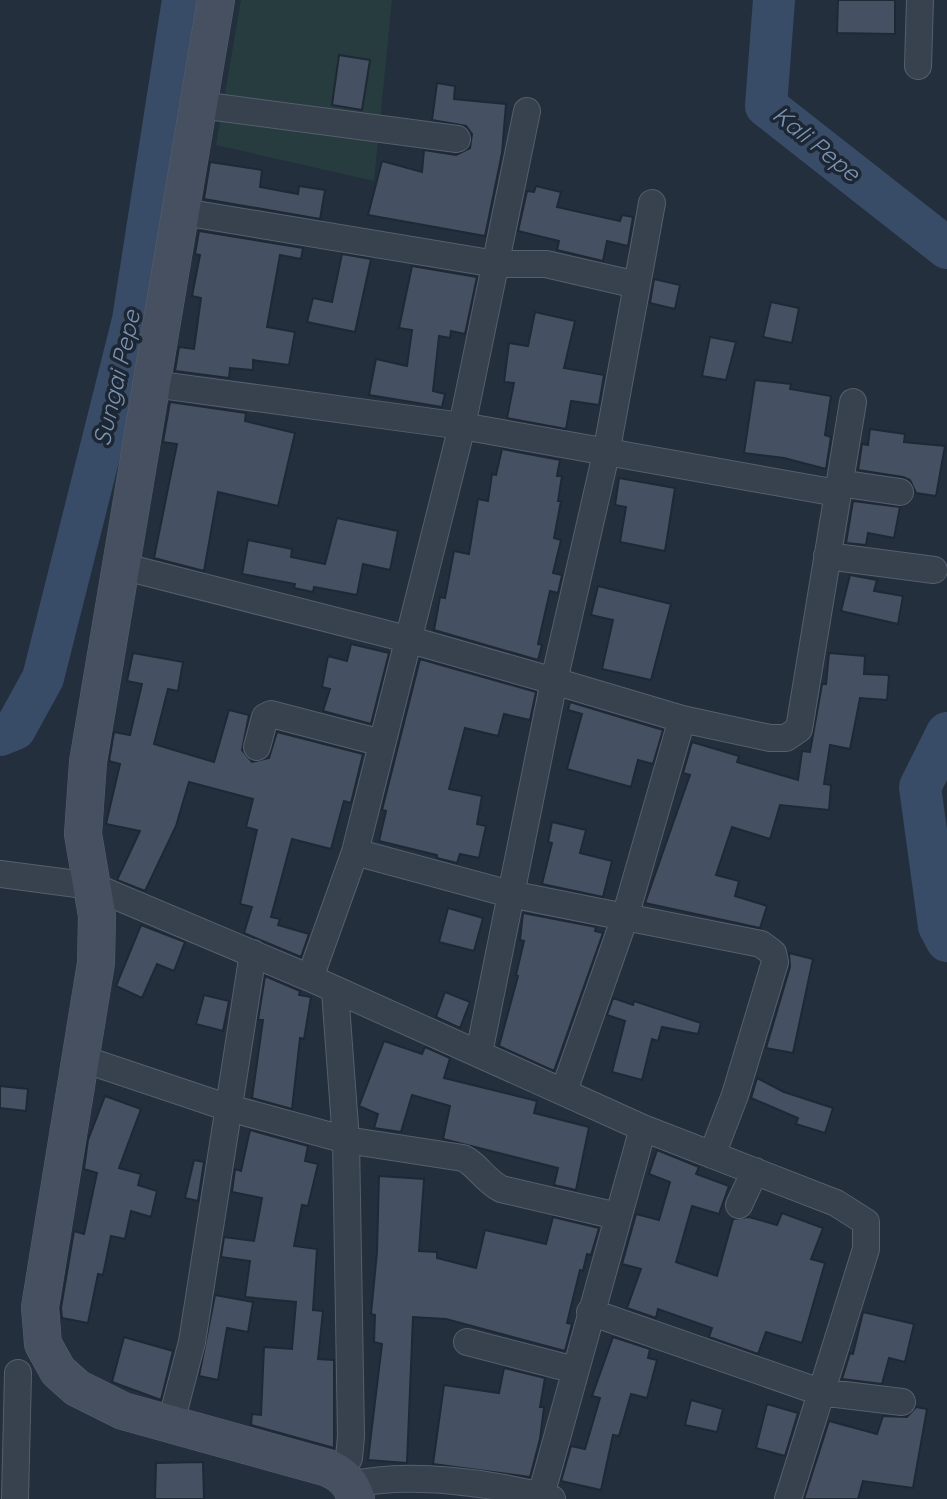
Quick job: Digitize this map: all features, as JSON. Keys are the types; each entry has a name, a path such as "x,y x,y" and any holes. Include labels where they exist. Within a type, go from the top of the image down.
{"main road":[{"path":"216,0 183,212 88,762 83,834 97,916 96,962 40,1307 43,1345 58,1371 77,1388 123,1411 349,1486"}],"street":[{"path":"918,66 920,0"},
{"path":"200,105 457,139"},
{"path":"310,978 355,852 463,426 527,111"},
{"path":"479,1052 554,681 606,454 652,203"},
{"path":"183,212 496,264 546,264 637,285"},
{"path":"153,384 463,426 606,454 838,488 900,492"},
{"path":"121,566 407,639 682,719 770,738 786,737 799,729 853,402"},
{"path":"827,556 934,570"},
{"path":"257,747 265,717 271,714 382,743"},
{"path":"564,1091 625,917 682,719"},
{"path":"355,852 510,894 761,944 773,953 775,962 735,1095 712,1155"},
{"path":"0,874 92,886 479,1052 643,1128 836,1203 866,1222 866,1249 789,1499"},
{"path":"170,1426 192,1342 253,953"},
{"path":"335,991 346,1140 351,1436 349,1486 380,1479 505,1486 544,1498 590,1312 643,1128"},
{"path":"80,1058 229,1108 346,1140 463,1158 472,1162 485,1181 501,1189 617,1216"},
{"path":"739,1205 755,1171"},
{"path":"590,1312 820,1392 902,1402"},
{"path":"467,1342 575,1370"},
{"path":"15,1499 9,1374 58,1371"}],"green space":[{"path":"241,0 392,0 374,181 216,145"}],"building":[{"path":"838,0 895,0 895,34 837,33"},
{"path":"339,55 370,60 362,110 332,105"},
{"path":"437,83 455,86 454,99 506,104 502,153 485,236 368,215 382,161 422,172 424,150 456,155 470,148 472,134 466,126 432,120"},
{"path":"210,162 262,170 260,187 298,194 299,186 325,190 320,219 204,199"},
{"path":"536,186 561,192 557,207 620,221 622,215 633,217 628,246 607,241 603,261 557,250 559,241 518,231 527,191 534,192"},
{"path":"199,231 303,248 301,259 280,255 267,327 295,332 289,365 253,360 253,370 230,368 229,378 175,371 179,347 194,349 201,298 192,296 200,255 195,254"},
{"path":"342,254 371,259 355,332 307,322 313,298 332,302"},
{"path":"412,266 477,277 465,334 451,331 450,338 439,336 433,391 445,394 442,407 369,395 376,359 407,366 412,330 399,328"},
{"path":"654,279 680,285 675,309 650,303"},
{"path":"771,302 799,308 792,343 763,337"},
{"path":"535,312 575,321 564,368 604,375 599,405 571,401 566,429 507,418 514,383 504,382 509,343 528,346"},
{"path":"710,337 736,342 726,380 702,376"},
{"path":"755,380 791,384 790,389 831,396 825,435 831,437 826,469 784,458 744,453"},
{"path":"170,402 246,413 245,421 295,433 278,506 218,492 204,571 154,558 177,444 163,442"},
{"path":"870,429 905,434 904,442 945,446 936,496 916,493 910,480 903,477 858,470 862,444 868,445"},
{"path":"502,449 560,460 557,476 562,476 558,501 561,501 554,538 561,540 553,573 562,575 558,593 550,591 538,644 542,645 538,660 434,630 440,597 445,598 454,551 469,554 478,499 488,501 492,474 496,475"},
{"path":"619,478 675,488 665,551 620,542 626,507 615,505"},
{"path":"853,501 900,507 894,538 868,533 866,545 846,543"},
{"path":"337,518 398,531 390,570 363,564 357,595 314,587 313,592 294,588 295,584 242,574 248,540 292,549 291,557 325,564"},
{"path":"850,575 877,580 874,591 903,596 898,624 841,611"},
{"path":"598,586 671,604 651,680 602,669 613,620 591,615"},
{"path":"351,644 389,653 371,724 323,711 330,689 322,687 328,656 347,661"},
{"path":"133,653 183,662 178,691 168,689 154,744 214,762 229,710 249,715 242,750 252,762 269,758 277,732 363,754 351,803 344,801 331,849 292,839 271,917 280,919 278,925 309,934 301,957 244,933 252,907 240,904 257,830 246,827 253,799 189,782 176,826 145,891 117,880 140,831 106,824 120,764 109,761 114,732 130,735 142,684 127,681"},
{"path":"829,653 865,656 864,674 889,675 887,700 860,698 850,749 830,745 824,784 831,785 829,810 780,805 770,839 732,827 716,875 739,881 735,896 767,906 760,928 645,903 690,775 683,773 692,742 739,756 737,762 798,780 802,751 810,752 822,684 826,684"},
{"path":"420,659 536,692 530,720 504,714 498,736 465,728 449,789 482,796 477,824 486,826 479,858 460,854 457,863 437,858 437,855 379,841 386,811 382,810"},
{"path":"570,702 663,730 653,764 638,760 631,787 567,769 582,714 568,710"},
{"path":"552,822 586,830 580,853 612,861 603,897 542,884 552,843 548,842"},
{"path":"448,908 483,918 474,951 439,942"},
{"path":"523,913 596,927 595,931 603,933 554,1071 499,1046 518,976 516,975 524,941 520,940"},
{"path":"141,925 185,942 174,971 157,964 142,998 116,986"},
{"path":"789,953 813,959 793,1053 766,1048 790,967"},
{"path":"265,976 300,991 299,995 311,997 304,1039 300,1038 292,1109 252,1098 263,1020 258,1020"},
{"path":"445,992 470,1002 460,1028 436,1017"},
{"path":"204,995 229,1001 223,1031 196,1024"},
{"path":"613,998 633,1005 634,1001 701,1023 698,1034 662,1027 658,1041 652,1039 642,1080 612,1072 625,1021 607,1015"},
{"path":"384,1041 422,1054 425,1047 450,1058 444,1078 537,1101 534,1113 589,1127 576,1190 554,1185 558,1168 443,1139 450,1106 412,1095 401,1132 374,1128 378,1114 359,1106"},
{"path":"757,1078 784,1092 833,1108 825,1133 796,1124 798,1118 751,1098"},
{"path":"0,1086 28,1089 26,1111 0,1108"},
{"path":"105,1096 141,1109 119,1168 141,1174 138,1185 157,1191 151,1217 131,1211 125,1239 111,1236 103,1275 98,1274 88,1323 62,1318 61,1308 74,1231 84,1234 97,1173 84,1169 88,1140"},
{"path":"250,1130 308,1146 305,1161 318,1164 308,1206 302,1205 294,1246 317,1249 313,1310 323,1311 318,1359 334,1360 334,1448 251,1425 252,1414 261,1415 264,1347 292,1349 296,1302 245,1297 250,1261 221,1257 224,1237 254,1241 262,1198 232,1192 235,1169 241,1171"},
{"path":"657,1150 699,1167 696,1174 729,1186 719,1214 692,1206 676,1262 717,1276 733,1219 749,1217 777,1225 782,1213 823,1228 811,1259 825,1263 802,1343 766,1332 758,1354 709,1337 712,1328 658,1309 656,1318 627,1308 641,1269 622,1264 636,1214 659,1220 670,1182 649,1174"},
{"path":"194,1160 204,1162 198,1201 185,1198"},
{"path":"379,1176 424,1179 419,1251 437,1252 437,1258 476,1268 485,1230 546,1244 553,1217 599,1228 591,1255 587,1254 583,1271 580,1270 567,1323 572,1324 565,1351 446,1319 413,1317 407,1463 368,1460 382,1344 374,1342 375,1315 371,1314 377,1252"},
{"path":"215,1295 253,1302 248,1332 227,1328 218,1380 199,1376"},
{"path":"863,1312 914,1324 905,1362 889,1358 882,1384 842,1379 850,1353 853,1354"},
{"path":"124,1337 173,1351 161,1400 112,1382"},
{"path":"613,1337 650,1349 648,1358 657,1360 647,1398 631,1394 619,1436 613,1435 601,1490 561,1481 571,1446 585,1449 600,1398 592,1396"},
{"path":"504,1368 545,1378 540,1407 544,1407 540,1439 530,1477 433,1464 444,1385 499,1393"},
{"path":"691,1400 723,1409 717,1432 685,1425"},
{"path":"767,1404 798,1413 785,1456 756,1448"},
{"path":"916,1407 927,1409 913,1488 863,1481 858,1499 804,1499 829,1421 877,1434 883,1416 907,1417"},
{"path":"203,1462 204,1499 155,1499 156,1463"}],"waterway":[{"name":"Sungai Pepe","path":"0,735 15,729 43,678 133,320 183,0"},
{"name":"Kali Pepe","path":"774,0 766,106 947,248"},
{"name":"Kali Pepe","path":"947,733 920,787 939,926 947,941"}]}
